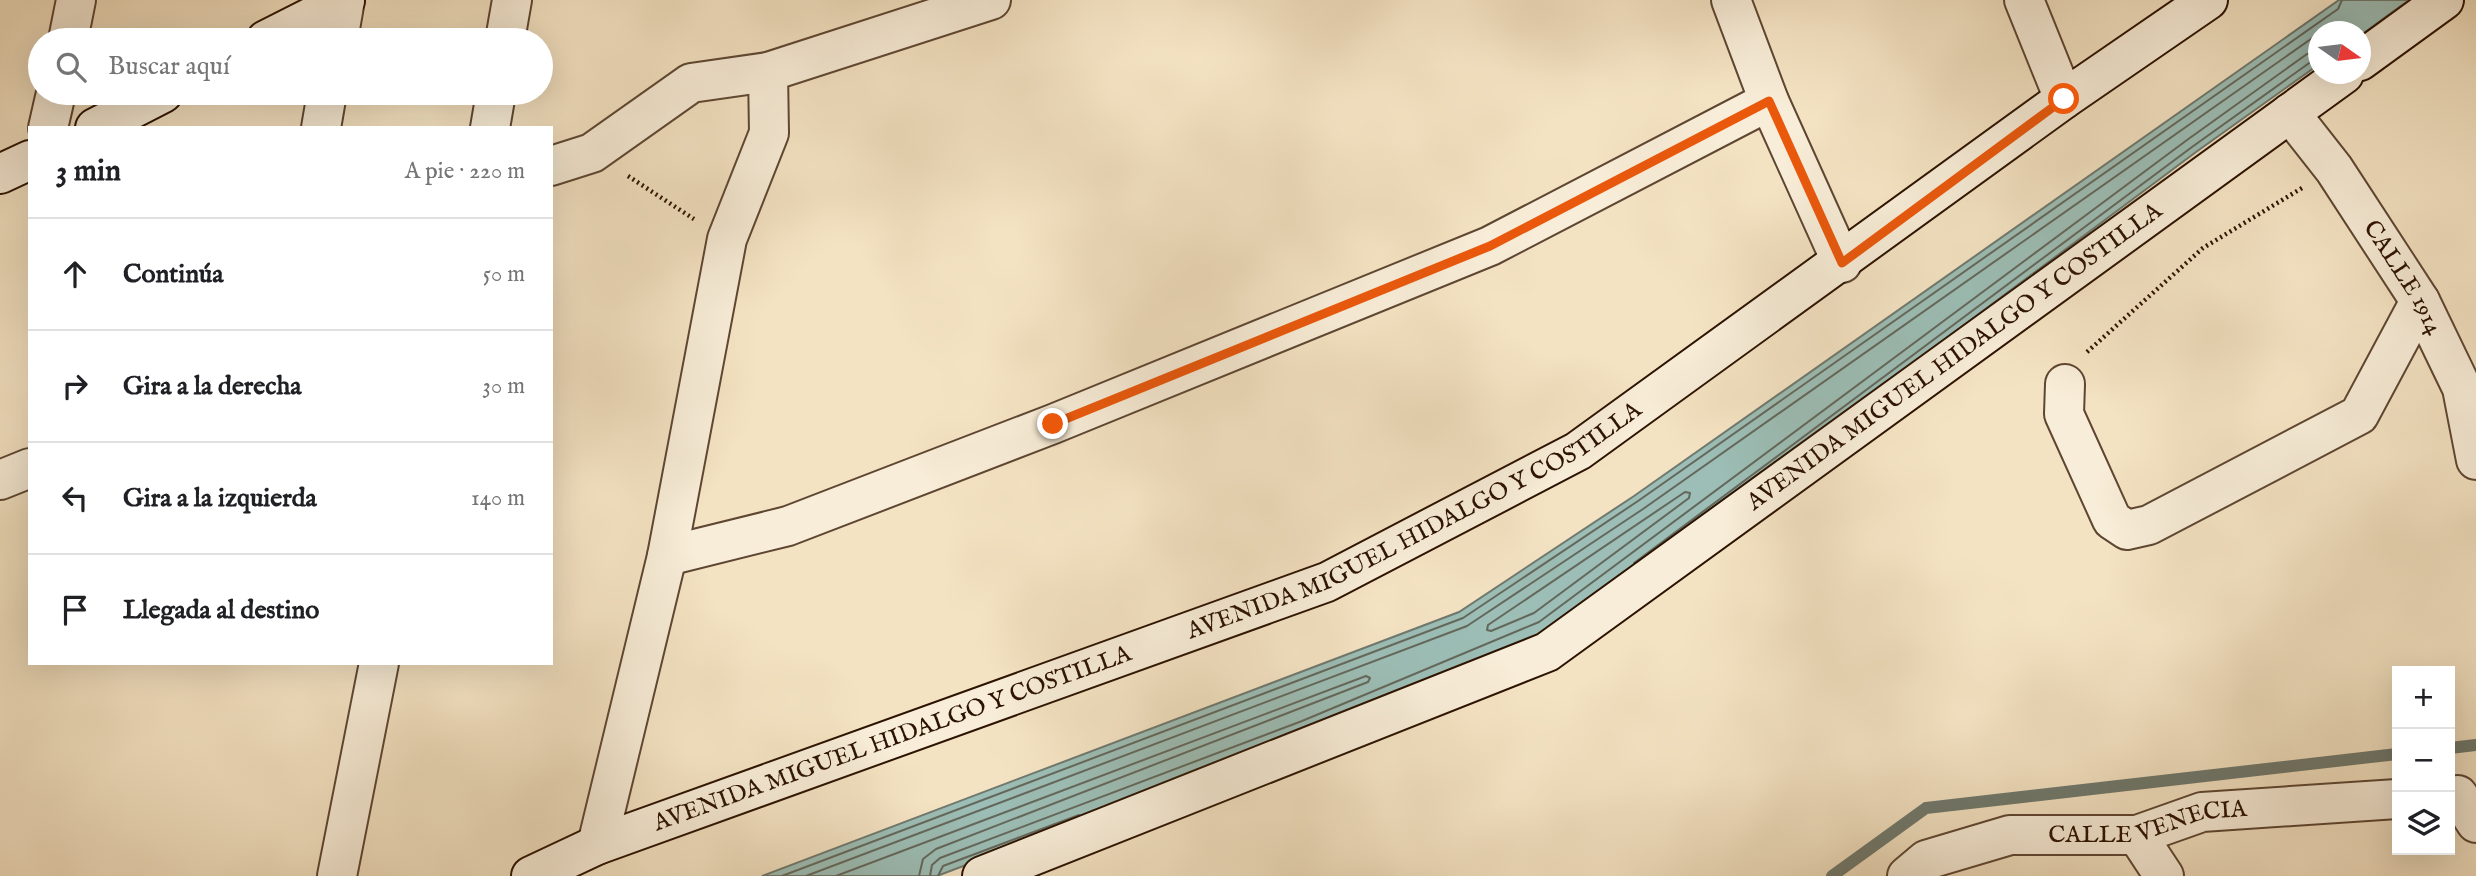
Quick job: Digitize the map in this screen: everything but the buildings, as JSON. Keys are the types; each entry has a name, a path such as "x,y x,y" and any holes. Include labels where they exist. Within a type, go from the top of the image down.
{"street":[{"path":"70,28 76,0"},
{"path":"290,28 345,0"},
{"path":"340,28 345,0"},
{"path":"507,28 512,0"},
{"path":"553,165 592,153 691,83 768,72 991,0"},
{"path":"1731,0 1769,101 1842,263"},
{"path":"2024,0 2064,99"},
{"name":"AVENIDA MIGUEL HIDALGO Y COSTILLA","path":"531,876 597,845 1327,582 1578,451 1842,263 2064,99 2208,0"},
{"path":"2371,54 2444,0"},
{"path":"597,845 667,556 727,239 769,133 768,72"},
{"name":"AVENIDA MIGUEL HIDALGO Y COSTILLA","path":"982,876 1547,652 2330,84"},
{"path":"667,556 801,521 1053,424 1490,246 1769,101"},
{"path":"48,126 53,105"},
{"path":"99,126 140,105"},
{"path":"321,126 325,105"},
{"path":"490,126 494,105"},
{"name":"CALLE 1914","path":"2290,113 2334,169 2420,300 2462,388 2476,460"},
{"path":"0,174 28,161"},
{"path":"2065,384 2064,414 2112,520 2127,530 2149,525 2359,415 2420,300"},
{"path":"0,480 28,469"},
{"path":"337,876 379,665"},
{"name":"CALLE VENECIA","path":"1907,876 1926,860 2010,835 2137,835 2202,812 2392,799"},
{"path":"2137,835 2164,876"}],"path":[{"path":"592,153 727,239"},
{"path":"2065,384 2082,355 2203,248 2334,169"}],"water":[{"path":"2339,0 2409,0 2371,28 2371,21 2309,21"},
{"path":"2308,22 2308,72 2196,152 1547,636 1308,736 937,876 762,876 1459,612 1634,496"}],"waterway":[{"path":"2455,747 2476,745"},
{"path":"1832,876 1926,808 2392,755"}],"route":[{"path":"1053,424 1490,246 1769,101 1842,263 2064,99"}]}
